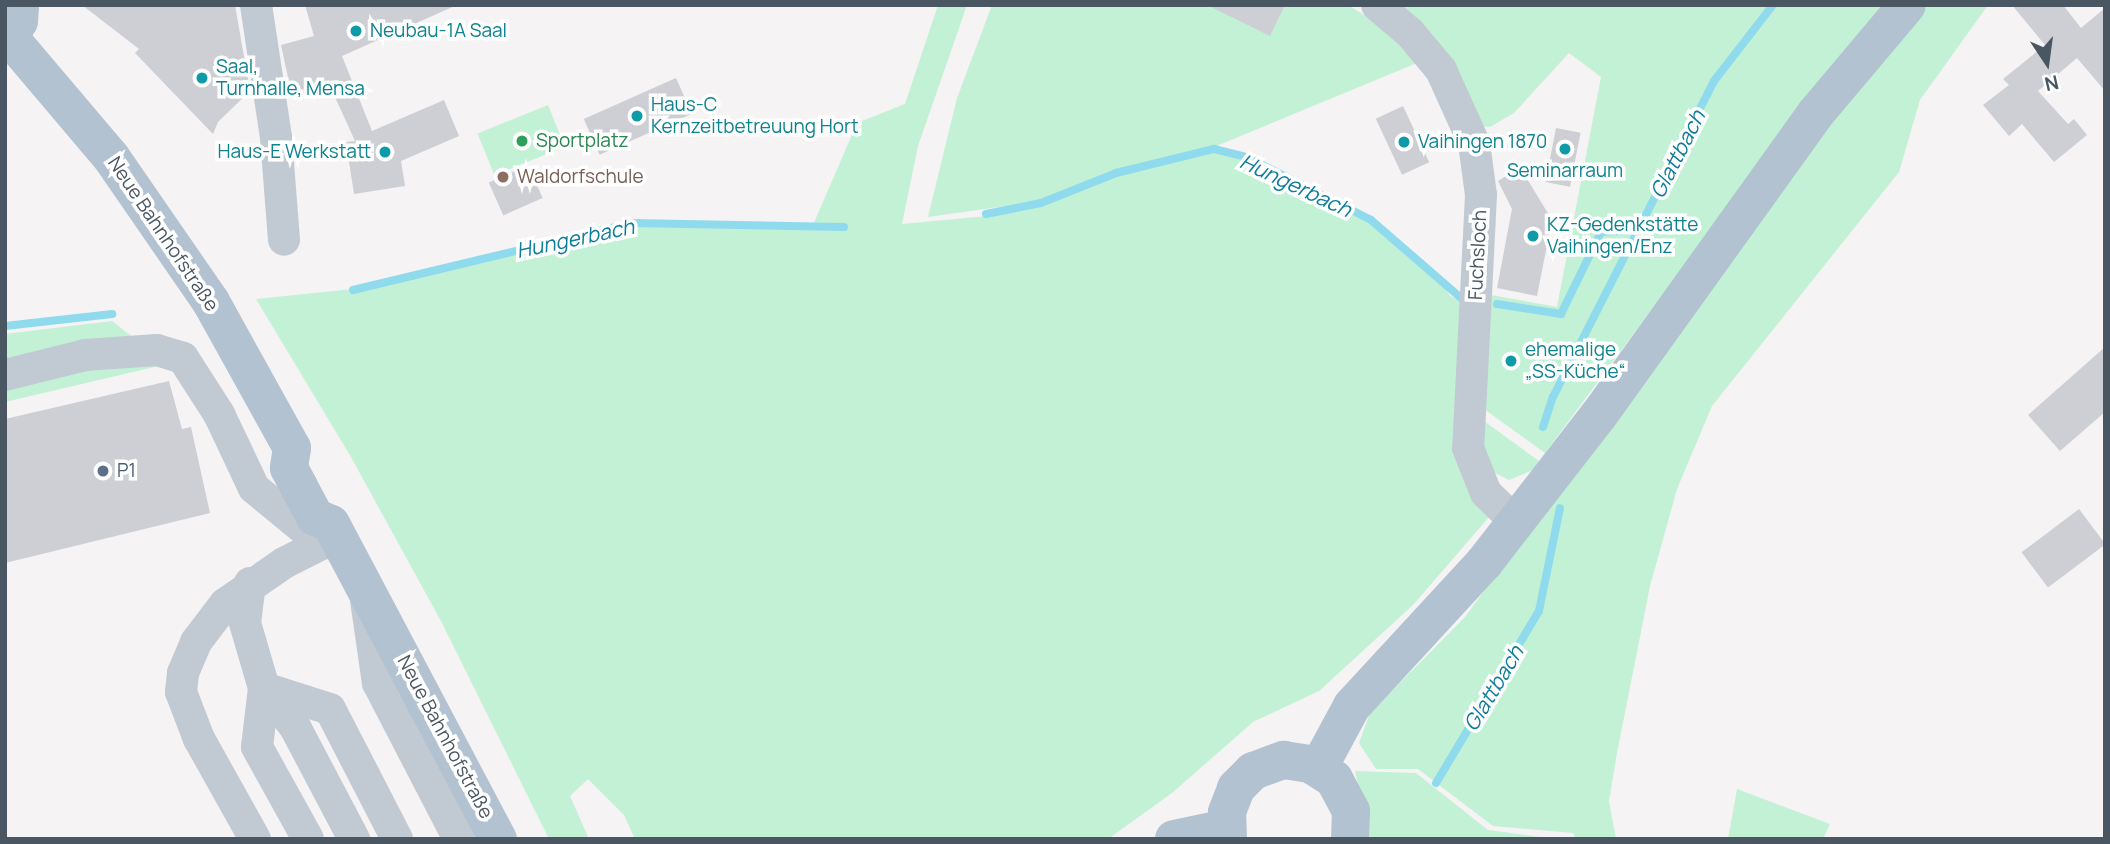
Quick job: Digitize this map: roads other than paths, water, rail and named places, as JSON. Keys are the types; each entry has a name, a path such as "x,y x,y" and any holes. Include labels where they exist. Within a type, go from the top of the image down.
{"main road":[{"path":"1319,767 1352,706 1424,632 1516,523 1816,113 1907,5"},
{"name":"Neue Bahnhofstraße","path":"12,29 156,220 211,303 292,448 308,454 335,510 330,535 364,585 498,839"},
{"path":"1174,839 1227,834 1232,796 1253,771 1284,760 1319,767 1334,779 1348,800 1350,839"}],"street":[{"path":"256,5 276,138 284,240"},
{"name":"Fuchsloch","path":"1377,5 1410,33 1441,70 1474,143 1481,195 1468,448 1486,493 1516,523"},
{"path":"5,375 85,355 157,350 183,358 219,414 254,488 330,535 250,583 225,604 200,636 190,655 181,691 199,739 255,839"},
{"path":"250,583 245,623 264,688 295,727 354,839"},
{"path":"364,585 378,683 459,839"},
{"path":"264,688 257,747 308,839"},
{"path":"264,688 330,709 397,839"}],"waterway":[{"name":"Glattbach","path":"1543,427 1553,397 1714,81 1773,5"},
{"name":"Hungerbach","path":"986,214 1041,203 1116,173 1214,149 1249,158 1371,220 1461,298"},
{"name":"Hungerbach","path":"353,290 632,223 844,227"},
{"name":"Hungerbach","path":"1497,304 1561,314 1601,232 1638,230"},
{"name":"Hungerbach","path":"5,326 112,314"},
{"name":"Glattbach","path":"1436,783 1539,611 1560,508"}],"place":[{"name":"Neubau-1A Saal","path":"356,31"},
{"name":"Saal, Turnhalle, Mensa","path":"202,78"},
{"name":"Haus-C Kernzeitbetreuung Hort","path":"637,116"},
{"name":"Sportplatz","path":"522,141"},
{"name":"Vaihingen 1870","path":"1404,142"},
{"name":"Seminarraum","path":"1565,149"},
{"name":"Haus-E Werkstatt","path":"385,152"},
{"name":"Waldorfschule","path":"503,177"},
{"name":"KZ-Gedenkstätte Vaihingen/Enz","path":"1533,236"},
{"name":"ehemalige „SS-Küche“","path":"1511,361"},
{"name":"P1","path":"103,471"}]}
